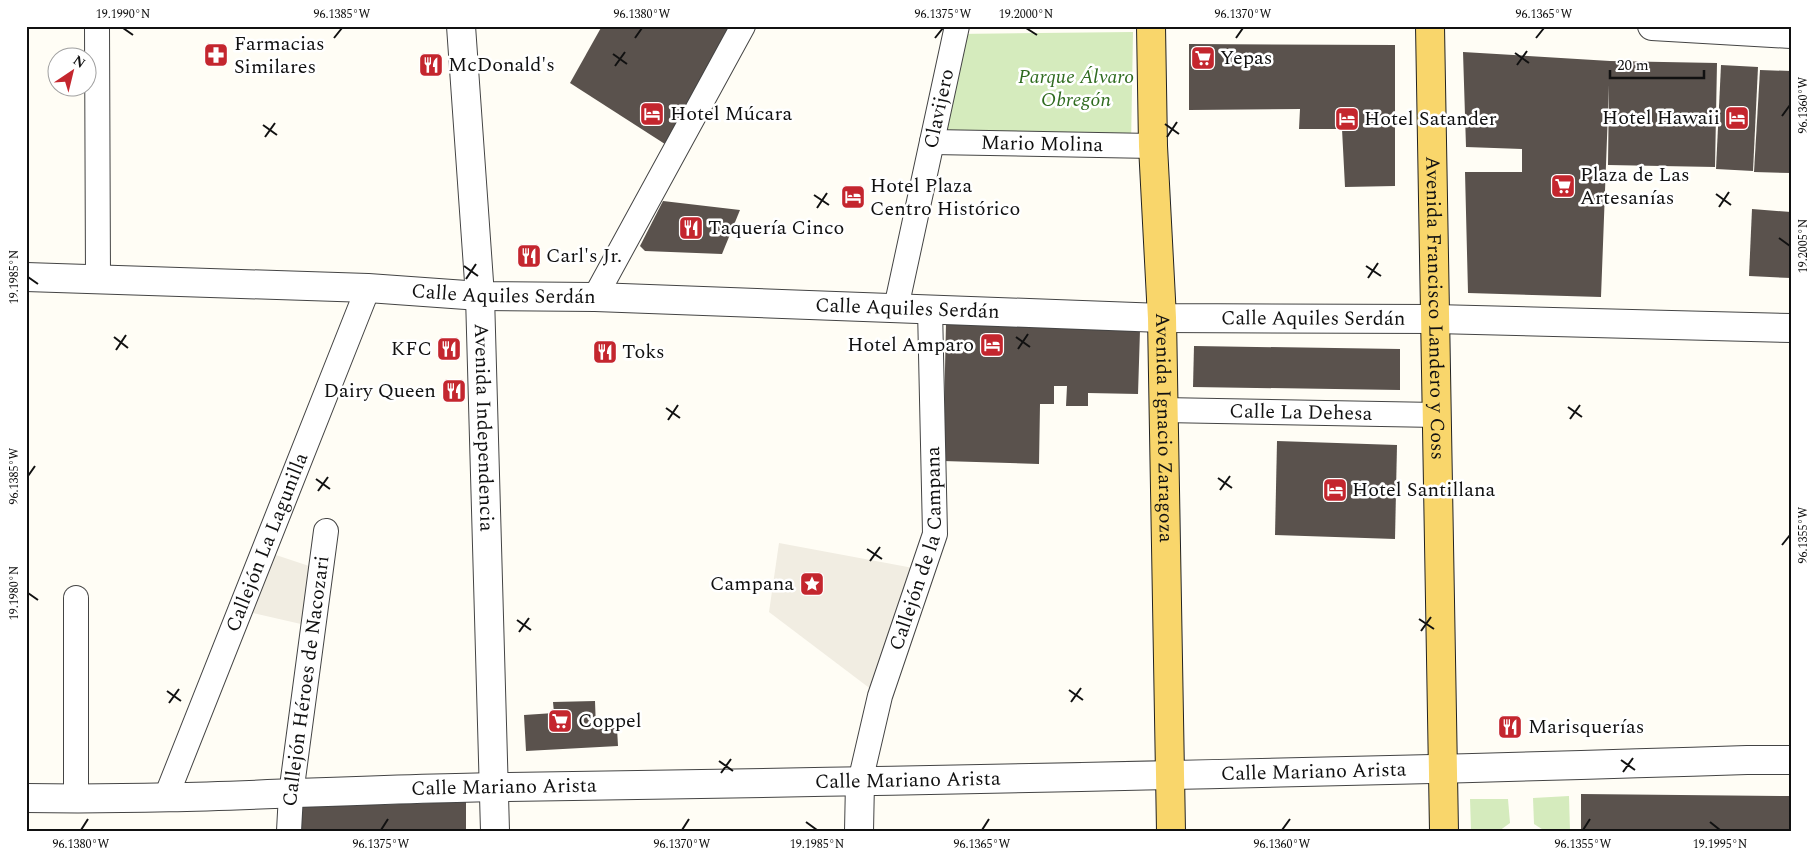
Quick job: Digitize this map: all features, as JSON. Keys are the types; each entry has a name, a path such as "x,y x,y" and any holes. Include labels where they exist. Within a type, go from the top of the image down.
{"main road":[{"name":"Avenida Ignacio Zaragoza","path":"1151,26 1153,146 1162,318 1171,831"},
{"name":"Avenida Francisco Landero y Coss","path":"1430,26 1444,831"}],"street":[{"path":"97,26 98,278"},
{"name":"Avenida Independencia","path":"461,26 480,296 495,831"},
{"path":"595,297 743,26"},
{"name":"Clavijero","path":"896,308 957,26"},
{"path":"1652,26 1791,34"},
{"name":"Mario Molina","path":"932,142 1153,146"},
{"name":"Calle Aquiles Serdán","path":"26,277 368,288 480,296 595,297 1162,318 1435,319 1791,328"},
{"name":"Callejón La Lagunilla","path":"166,797 368,288"},
{"name":"Callejón de la Campana","path":"860,782 880,696 935,534 930,309"},
{"name":"Calle La Dehesa","path":"1163,410 1437,415"},
{"name":"Callejón Héroes de Nacozari","path":"289,831 291,794 326,531"},
{"path":"76,598 76,799"},
{"name":"Calle Mariano Arista","path":"26,798 76,799 494,787 860,782 1791,760"},
{"path":"858,831 860,782"}],"green space":[{"name":"Parque Álvaro Obregón","path":"1133,32 1131,146 932,142 955,34"},
{"path":"1569,796 1570,831 1545,831 1534,824 1533,798"},
{"path":"1470,799 1508,799 1510,823 1499,831 1471,831"}],"shaded area":[{"path":"779,543 924,570 880,696 769,612"},
{"path":"264,551 321,570 314,627 240,610"}],"building":[{"name":"Hotel Múcara","path":"602,26 727,27 731,29 668,146 570,83"},
{"name":"Hotel Satander","path":"1189,44 1395,45 1395,186 1345,187 1342,129 1299,129 1300,109 1189,110"},
{"path":"1463,52 1610,61 1717,63 1715,167 1608,165 1609,85 1601,297 1468,293 1465,172 1522,172 1522,149 1466,147"},
{"name":"Hotel Hawaii","path":"1721,65 1758,67 1753,171 1716,169"},
{"path":"1760,70 1791,71 1791,173 1754,172"},
{"name":"Taquería Cinco","path":"663,201 740,210 722,254 645,251 640,246"},
{"path":"1752,209 1791,212 1791,278 1749,276"},
{"path":"946,323 1140,330 1138,394 1088,393 1088,406 1066,406 1067,386 1054,386 1054,404 1040,404 1039,464 943,461"},
{"path":"1194,346 1400,349 1400,390 1193,387"},
{"path":"1277,441 1397,445 1395,539 1275,535"},
{"name":"Coppel","path":"595,701 596,729 617,728 618,746 526,751 524,715 554,713 553,702"},
{"path":"1581,794 1791,796 1791,831 1581,831"},
{"path":"466,802 466,831 301,831 302,807"}],"place":[{"name":"Farmacias Similares","path":"216,55"},
{"name":"Yepas","path":"1203,58"},
{"name":"McDonald's","path":"431,65"},
{"name":"Hotel Múcara","path":"652,114"},
{"name":"Hotel Hawaii","path":"1737,118"},
{"name":"Hotel Satander","path":"1347,119"},
{"name":"Plaza de Las Artesanías","path":"1563,186"},
{"name":"Hotel Plaza Centro Histórico","path":"853,197"},
{"name":"Taquería Cinco","path":"691,228"},
{"name":"Carl's Jr.","path":"529,256"},
{"name":"Hotel Amparo","path":"992,345"},
{"name":"KFC","path":"449,349"},
{"name":"Toks","path":"605,352"},
{"name":"Dairy Queen","path":"454,391"},
{"name":"Hotel Santillana","path":"1335,490"},
{"name":"Campana","path":"812,584"},
{"name":"Coppel","path":"560,721"},
{"name":"Marisquerías","path":"1510,727"}]}
